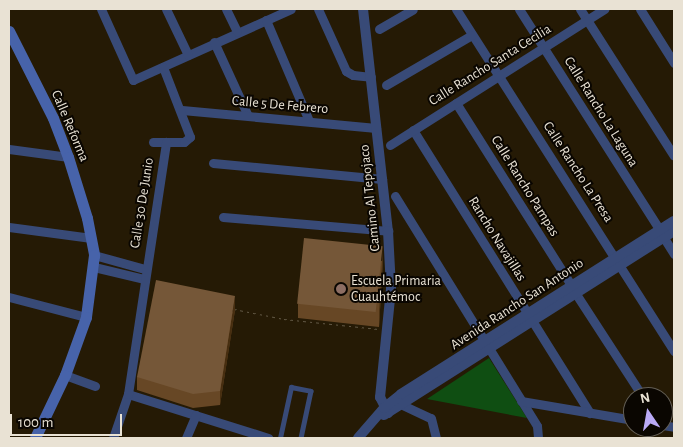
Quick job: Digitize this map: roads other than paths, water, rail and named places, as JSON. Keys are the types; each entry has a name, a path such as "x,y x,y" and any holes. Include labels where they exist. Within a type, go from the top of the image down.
{"main road":[{"name":"Calle Reforma","path":"9,31 53,118 68,157 91,238 94,261 86,317 65,374 35,438"}],"street":[{"path":"101,9 134,80 214,42 291,9"},
{"path":"166,9 188,55"},
{"path":"226,9 237,32"},
{"path":"318,9 346,71 353,76 371,77"},
{"name":"Camino Al Tepojaco","path":"363,9 388,231 391,289 380,397 384,413"},
{"path":"379,29 413,9"},
{"name":"Calle Rancho La Presa","path":"456,9 674,351"},
{"name":"Calle Rancho La Laguna","path":"519,9 674,254"},
{"path":"580,9 674,156"},
{"name":"Calle Rancho Santa Cecilia","path":"390,145 604,9"},
{"path":"640,9 674,63"},
{"path":"266,20 309,122"},
{"path":"386,85 472,35"},
{"path":"214,42 248,116"},
{"path":"153,142 188,141 182,110 163,67"},
{"name":"Calle Rancho Pampas","path":"456,103 637,387"},
{"name":"Calle 5 De Febrero","path":"182,110 376,128"},
{"name":"Rancho Navajillas","path":"413,130 590,413"},
{"name":"Calle 30 De Junio","path":"113,438 128,394 145,269 166,142"},
{"path":"9,149 68,157"},
{"path":"213,163 382,179"},
{"path":"395,196 537,426 538,438"},
{"path":"223,217 388,231"},
{"name":"Avenida Rancho San Antonio","path":"358,438 397,403 662,234 674,221"},
{"path":"9,227 91,238"},
{"name":"Avenida Rancho San Antonio","path":"662,234 674,231"},
{"path":"94,261 145,269"},
{"path":"94,261 144,280"},
{"path":"9,298 86,317"},
{"path":"65,374 95,386"},
{"path":"128,394 196,415 245,435 268,438"},
{"path":"521,401 623,418"},
{"path":"397,403 431,418 436,438"},
{"path":"186,438 196,415"}],"lane":[{"path":"280,438 291,387 311,391 301,438"}],"place":[{"name":"Escuela Primaria Cuauhtémoc","path":"341,289"}]}
